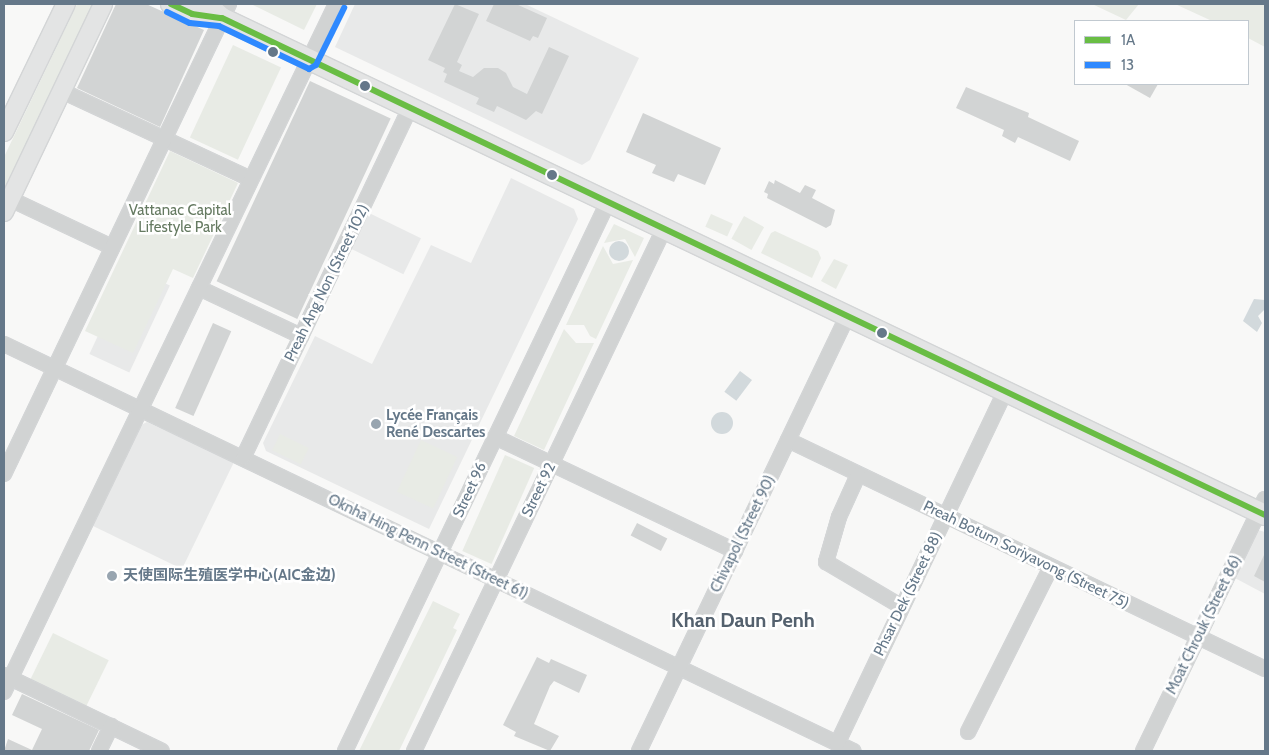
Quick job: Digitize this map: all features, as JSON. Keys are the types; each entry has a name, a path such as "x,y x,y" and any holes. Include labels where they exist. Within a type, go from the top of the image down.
{"highway":[{"path":"171,4 192,14 225,11"},
{"path":"206,4 225,11 309,60 1005,391 1263,509"}],"main road":[{"path":"4,132 66,4"},
{"path":"6,203 103,4"}],"street":[{"path":"4,692 7,677 141,408 336,4"},
{"path":"4,474 225,11"},
{"path":"62,91 251,179"},
{"name":"Preah Ang Non (Street 102)","path":"243,458 410,108"},
{"name":"Street 96","path":"345,751 608,202"},
{"path":"6,203 112,247"},
{"name":"Street 92","path":"414,751 664,229"},
{"path":"199,288 301,336"},
{"name":"Chivapol (Street 90)","path":"639,751 847,316"},
{"name":"Oknha Hing Penn Street (Street 61)","path":"4,344 141,408 853,751"},
{"name":"Phsar Dek (Street 88)","path":"837,744 1005,391"},
{"path":"495,437 735,551"},
{"name":"Preah Botum Soriyavong (Street 75)","path":"788,440 1265,669"},
{"path":"858,475 839,517 826,562 902,607"},
{"name":"Moat Chrouk (Street 86)","path":"1144,748 1263,509"},
{"path":"968,732 1051,567"},
{"path":"7,677 162,751"},
{"path":"99,751 111,726"},
{"path":"1144,748 1159,751"}],"shaded area":[{"path":"355,4 525,4 639,58 590,160 582,165 335,47"},
{"path":"511,178 574,209 578,219 429,529 266,451 263,443 315,336 372,364 431,245 471,263"},
{"path":"367,212 421,238 403,274 349,248"},
{"path":"619,241 626,244 629,251 626,258 619,261 612,258 609,251 612,244"},
{"path":"130,267 170,286 129,373 89,354"},
{"path":"1254,299 1265,300 1265,309 1258,316 1262,323 1257,332 1243,321"},
{"path":"740,371 752,380 736,401 724,392"},
{"path":"722,412 732,419 733,423 726,433 722,434 712,427 711,423 718,413"},
{"path":"147,422 234,462 182,569 91,525 139,426"},
{"path":"1258,530 1265,532 1265,594 1233,577"}],"green space":[{"path":"77,4 93,4 4,189 4,157"},
{"path":"251,4 317,4 304,30"},
{"path":"1092,4 1139,4 1126,20"},
{"path":"1175,4 1265,4 1265,47 1249,39 1249,20 1210,20"},
{"path":"233,45 281,67 238,160 190,137"},
{"name":"Vattanac Capital Lifestyle Park","path":"170,151 238,183 193,278 173,269 133,353 85,331"},
{"path":"711,214 733,224 727,237 705,227"},
{"path":"744,216 764,227 752,250 731,239"},
{"path":"614,224 644,238 635,257 625,239 604,243"},
{"path":"775,231 818,251 821,258 812,278 761,253 771,233"},
{"path":"603,246 613,264 633,260 596,339 590,336 584,325 566,325"},
{"path":"834,259 848,265 836,289 821,281"},
{"path":"564,329 576,343 594,343 544,450 514,436"},
{"path":"280,434 309,448 301,464 272,450"},
{"path":"421,440 457,457 433,509 397,492"},
{"path":"505,455 534,468 492,564 462,551"},
{"path":"433,601 460,614 453,628 457,630 399,751 359,751"},
{"path":"53,633 109,660 85,710 29,682"}],"building":[{"path":"116,4 146,4 204,30 160,127 77,88"},
{"path":"455,4 479,14 457,62 462,65 459,71 473,77 484,68 498,68 506,73 513,87 527,94 549,47 569,56 542,114 536,111 526,120 497,106 494,112 476,104 479,98 444,82 447,74 443,72 445,68 428,60"},
{"path":"494,4 516,4 547,18 538,38 533,36 530,41 486,21"},
{"path":"310,81 391,119 297,319 217,281"},
{"path":"1127,85 1157,85 1150,98"},
{"path":"966,87 1029,113 1028,117 1079,141 1070,161 1018,137 1015,143 1002,136 1004,130 956,108"},
{"path":"643,113 721,148 705,185 678,174 674,182 652,173 656,165 626,152"},
{"path":"775,180 800,193 805,185 816,190 812,198 835,210 831,225 826,228 767,198 768,194 764,192 769,181 774,184"},
{"path":"213,323 231,331 193,416 175,408"},
{"path":"637,523 667,538 661,551 631,535"},
{"path":"1265,553 1265,582 1254,576"},
{"path":"537,657 549,663 551,659 587,675 579,693 554,681 550,686 534,724 559,736 550,751 514,736 516,732 503,725"},
{"path":"22,694 99,730 89,751 4,751 8,739 32,750 42,729 12,715"}],"transit line":[{"name":"1A","path":"171,4 192,14 222,18 1265,515"},
{"name":"13","path":"167,12 190,23 219,26 309,69 316,65 344,8"}],"place":[{"name":"Lycée Français René Descartes","path":"376,424"},
{"name":"天使国际生殖医学中心(AIC金边)","path":"112,576"}],"district":[{"name":"Khan Daun Penh","path":"743,620"}]}
